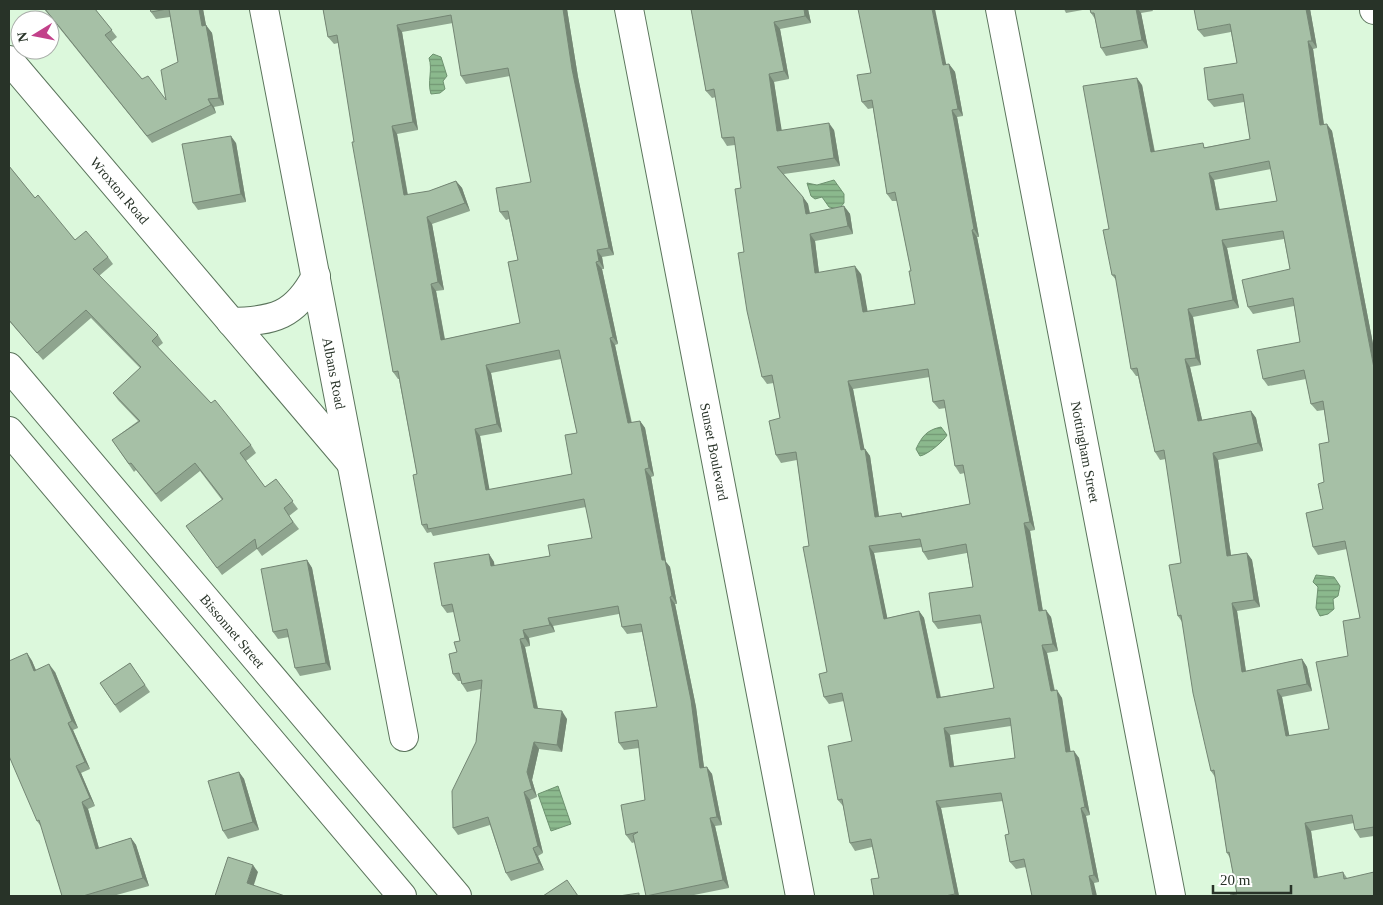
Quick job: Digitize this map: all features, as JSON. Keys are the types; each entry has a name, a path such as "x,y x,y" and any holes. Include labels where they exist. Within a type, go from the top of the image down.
{"street":[{"name":"Albans Road","path":"264,9 404,737"},
{"name":"Sunset Boulevard","path":"629,9 800,896"},
{"name":"Nottingham Street","path":"1000,9 1171,896"},
{"name":"Wroxton Road","path":"9,60 352,464"},
{"path":"231,322 255,322 274,318 292,310 307,294 316,276"},
{"name":"Bissonnet Street","path":"9,367 457,896"},
{"path":"9,431 402,896"},
{"path":"340,823 371,796"}],"shaded area":[{"path":"433,54 441,57 447,76 443,81 445,89 440,93 431,94 429,58"},
{"path":"834,180 844,194 844,203 839,209 829,207 822,197 815,199 811,196 807,183 817,185"},
{"path":"941,427 947,435 945,438 931,450 920,456 916,449 920,440 932,430"},
{"path":"1316,575 1334,577 1340,586 1338,596 1333,599 1334,609 1328,614 1320,616 1316,608 1318,587 1313,582"},
{"path":"558,786 571,824 551,831 538,794"}],"building":[{"path":"95,9 112,30 105,35 142,79 148,76 166,100 161,70 178,62 169,9 199,9 202,26 206,25 219,98 208,99 211,105 147,136 60,28 60,10 46,10"},
{"path":"150,9 167,9 151,12"},
{"path":"323,9 563,9 572,69 609,248 597,250 599,261 596,262 613,337 610,338 628,423 640,421 649,468 645,469 662,560 665,560 672,596 670,597 691,700 700,768 707,767 717,817 710,818 723,880 646,896 633,835 638,832 626,835 621,805 645,800 638,740 619,743 615,712 657,707 641,624 622,627 618,606 548,618 550,625 523,630 525,638 520,639 534,708 562,711 557,745 534,742 527,772 532,789 524,792 538,846 533,848 539,863 506,873 488,817 453,828 452,791 476,742 482,680 462,684 459,673 453,674 449,654 457,652 454,642 460,641 452,604 442,606 434,563 489,554 491,566 550,556 548,545 592,538 584,499 428,529 427,524 422,525 413,475 417,474 398,371 393,372 352,142 354,142 337,35 328,37","holes":["451,15 461,76 508,68 531,182 496,188 500,212 508,211 518,260 508,262 520,323 441,340 431,284 438,282 427,217 465,203 456,181 429,191 404,195 392,126 413,122 397,25","559,350 577,433 565,435 572,474 486,490 475,429 497,424 486,365"]},
{"path":"691,9 804,9 805,16 774,22 784,71 769,74 777,131 829,123 834,158 777,167 803,197 806,214 844,206 848,226 810,234 815,273 855,266 863,312 915,304 909,271 911,271 895,192 887,194 872,100 862,102 857,75 871,73 858,9 932,9 943,65 949,64 958,109 952,110 974,229 972,230 1030,522 1024,523 1039,611 1046,610 1053,644 1042,645 1051,691 1057,690 1066,752 1074,751 1085,807 1081,808 1094,875 1089,876 1093,896 1032,896 1024,859 1010,862 1005,835 1009,834 1001,793 936,801 955,894 945,896 874,896 871,879 879,878 871,839 850,843 842,799 838,800 828,746 852,741 842,693 824,697 819,674 827,672 803,547 809,546 796,452 776,455 769,421 780,418 772,375 762,377 747,311 738,253 744,252 735,189 741,188 734,137 722,138 714,89 706,91","holes":["928,369 933,402 944,400 955,466 963,465 970,504 902,517 901,513 875,517 865,449 861,450 848,381","920,539 923,552 966,544 973,587 929,593 933,622 980,615 994,688 937,698 919,611 884,619 869,546","1010,718 1015,758 950,767 944,728"]},
{"path":"1090,9 1136,9 1142,40 1101,48 1094,13 1091,13"},
{"path":"1194,9 1306,9 1312,41 1308,41 1320,125 1327,124 1374,368 1374,827 1355,830 1352,815 1305,823 1314,878 1343,872 1344,879 1374,872 1374,896 1230,895 1237,894 1229,852 1227,853 1214,770 1211,771 1193,693 1181,615 1178,616 1169,565 1181,563 1164,450 1155,452 1137,368 1131,369 1115,275 1112,275 1103,230 1109,229 1083,86 1137,78 1151,152 1203,143 1204,148 1250,139 1243,94 1208,100 1204,68 1237,63 1230,24 1198,30","holes":["1269,161 1277,201 1216,210 1209,173","1283,231 1290,269 1242,280 1248,307 1293,298 1300,342 1257,350 1263,379 1304,370 1311,404 1323,401 1329,442 1319,444 1324,482 1318,484 1323,509 1306,513 1313,547 1345,541 1360,618 1343,621 1348,656 1316,662 1329,729 1286,736 1277,690 1307,684 1302,659 1242,672 1232,603 1254,600 1247,553 1227,556 1213,453 1258,443 1251,411 1198,421 1185,359 1196,358 1188,309 1233,300 1222,240"]},
{"path":"231,136 241,194 193,203 182,144"},
{"path":"9,166 35,198 38,195 75,240 86,231 108,257 93,269 158,335 152,341 211,403 215,400 251,445 240,453 265,487 276,479 293,501 284,508 293,522 257,549 255,539 217,568 186,526 223,499 195,463 156,494 131,463 129,464 112,440 140,421 113,393 141,367 86,310 37,353 9,320"},
{"path":"307,560 326,663 295,668 287,629 273,632 261,569"},
{"path":"27,653 34,671 49,664 72,721 68,723 85,762 76,766 90,798 82,802 96,849 131,838 143,878 83,896 62,896 39,820 37,821 9,756 9,661"},
{"path":"130,663 145,685 115,705 100,683"},
{"path":"239,772 253,822 223,831 208,781"},
{"path":"228,857 253,865 247,883 285,896 215,896"},
{"path":"567,880 578,896 543,896"},
{"path":"639,893 639,896 619,896"}]}
